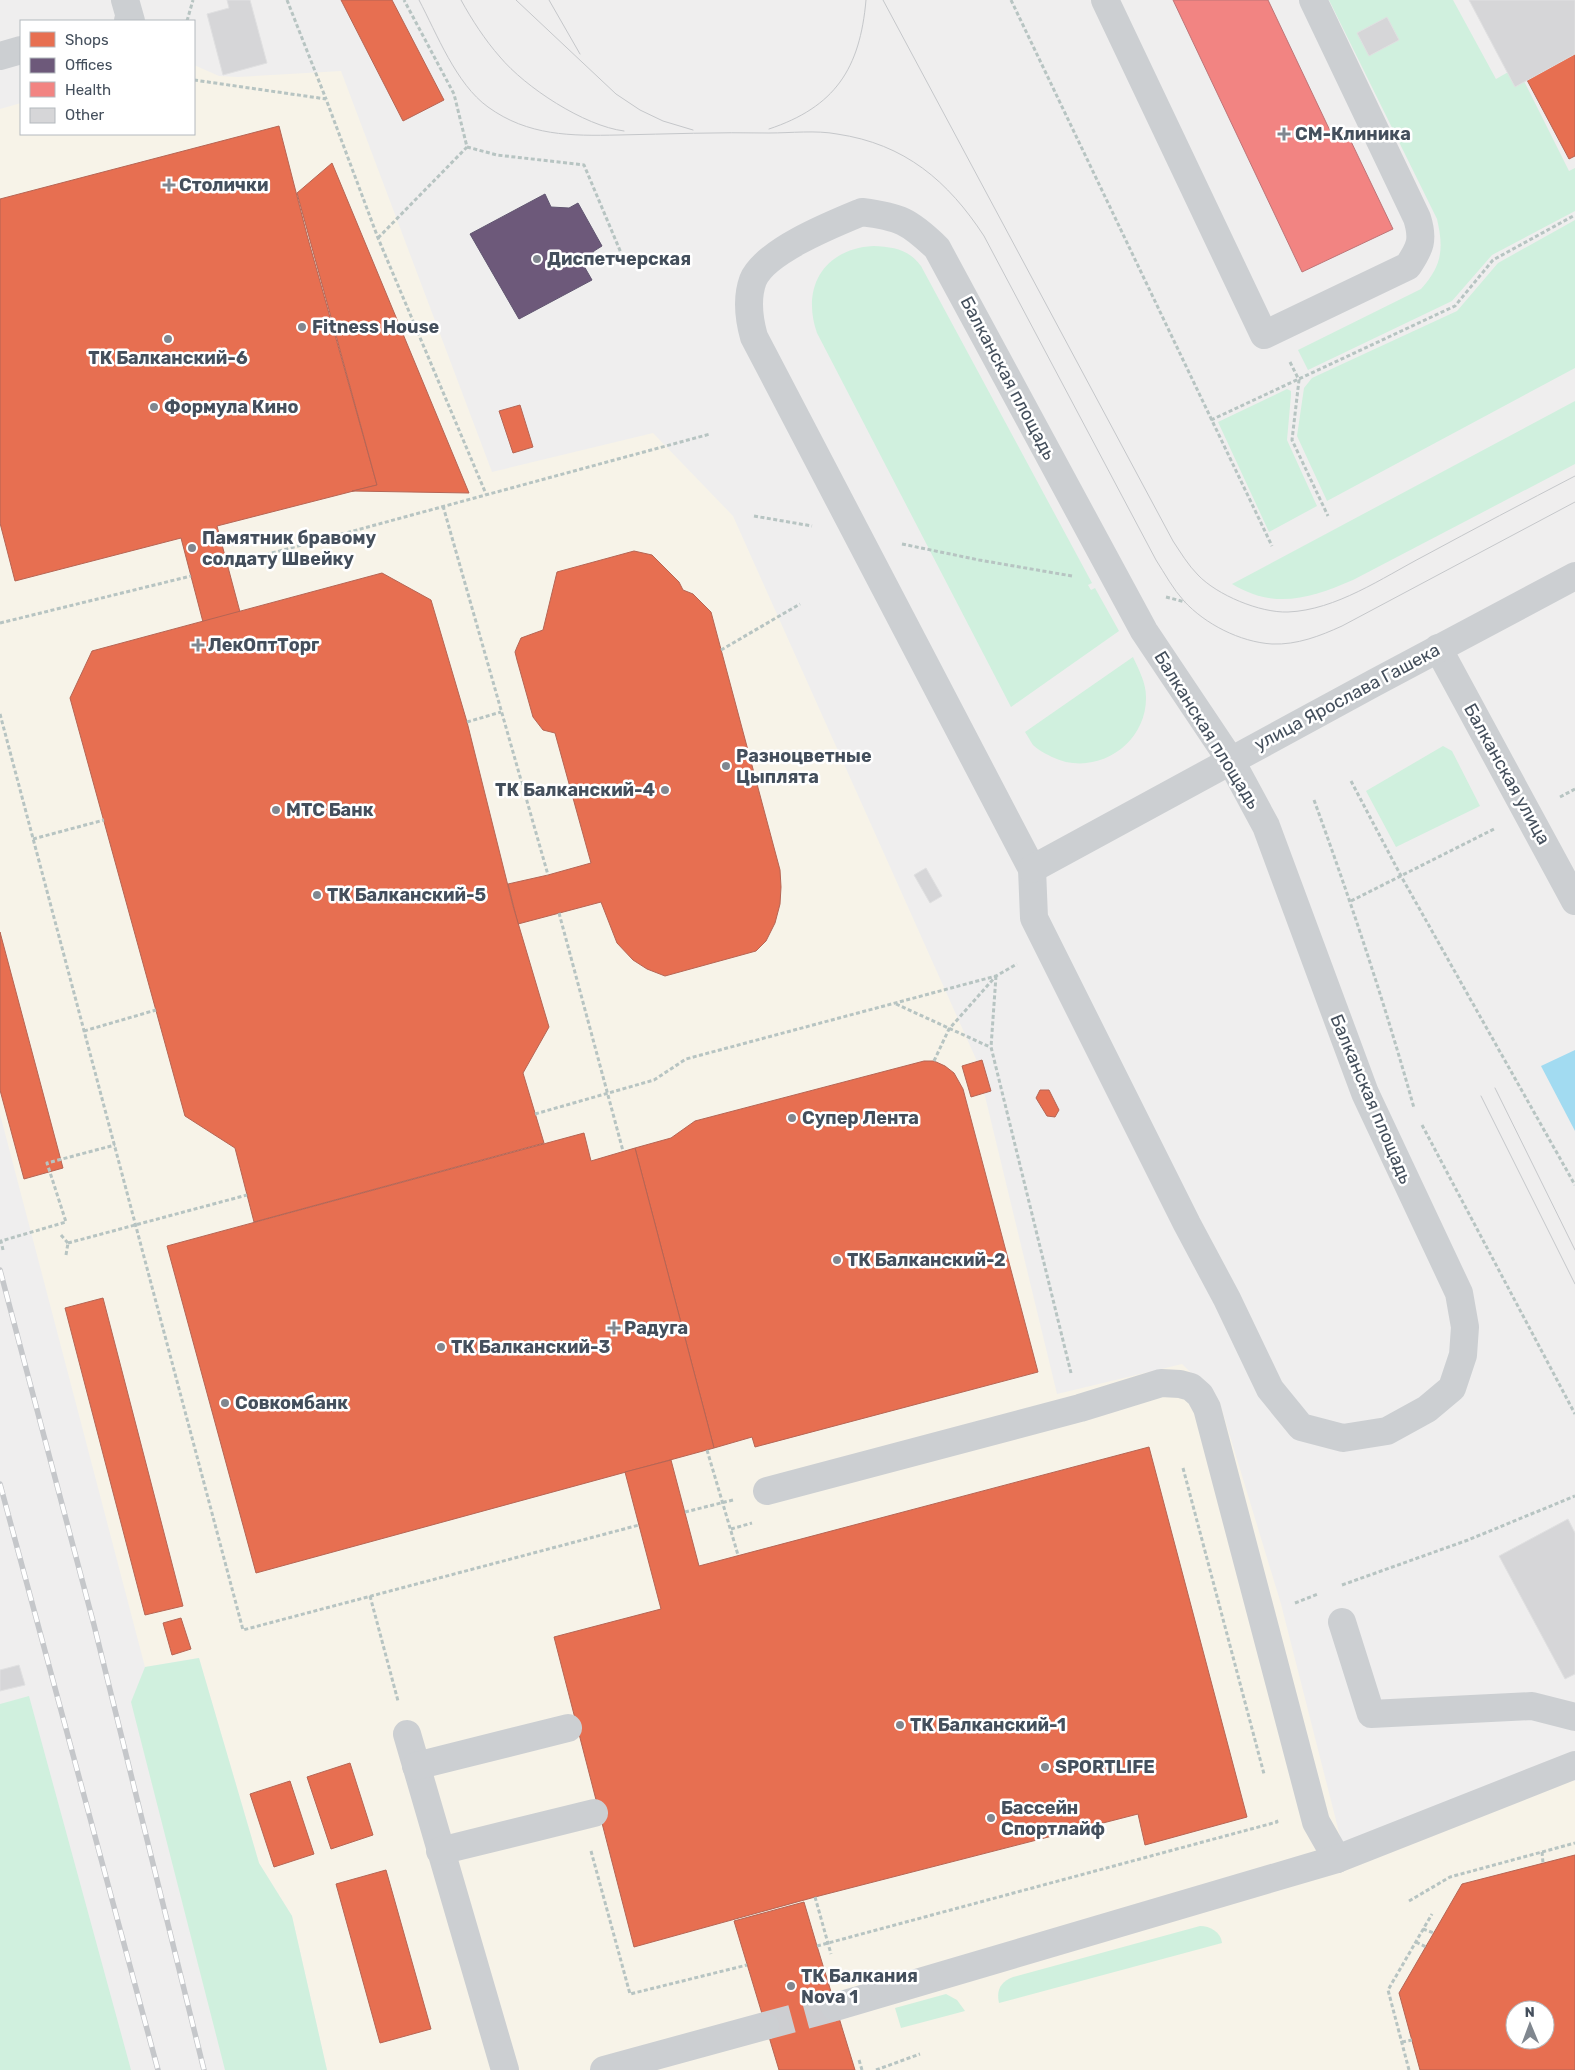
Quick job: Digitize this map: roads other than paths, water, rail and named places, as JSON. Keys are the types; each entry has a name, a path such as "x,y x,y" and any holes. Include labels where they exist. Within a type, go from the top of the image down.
{"street":[{"path":"125,0 131,20"},
{"path":"1105,0 1264,335 1408,266 1419,250 1422,234 1417,218 1313,0"},
{"path":"0,56 20,50"},
{"name":"Балканская площадь","path":"862,212 891,216 916,228 937,248 1144,631 1230,760 1266,826 1365,1092 1459,1293 1465,1327 1463,1355 1452,1388 1426,1409 1387,1431 1342,1438 1301,1427 1270,1389 1034,918 1032,869 754,337 749,319 749,298 753,279 768,261 818,230 862,212"},
{"name":"улица Ярослава Гашека","path":"1032,869 1230,760 1575,576"},
{"name":"Балканская улица","path":"1438,648 1575,901"},
{"path":"767,1490 1080,1408 1161,1383 1180,1384 1191,1387 1200,1395 1207,1408 1316,1822 1337,1859"},
{"path":"1342,1622 1371,1714 1532,1706 1575,1717"},
{"path":"416,1766 568,1728"},
{"path":"407,1734 504,2070"},
{"path":"835,2007 1337,1859 1575,1765"},
{"path":"440,1851 588,1815"},
{"path":"604,2070 765,2026"}],"water":[{"path":"1575,1050 1575,1131 1541,1066"}],"tunnel":[{"path":"765,2026 835,2007"}],"tram line":[{"path":"419,0 448,58 466,85 488,107 503,117 519,124 550,132 583,135 829,133 861,139 884,146 904,156 940,182 970,216 984,236 1156,560 1184,601 1192,609 1213,624 1236,636 1260,643 1281,644 1308,639 1325,633 1342,626 1575,502"},
{"path":"461,0 489,44 524,81 556,103 591,122 624,131"},
{"path":"516,0 616,94 640,110 663,121 693,130"},
{"path":"549,0 580,54"},
{"path":"769,129 792,120 811,109 827,97 840,82 858,46 866,0"},
{"path":"883,0 1173,541 1194,571 1216,589 1227,596 1252,606 1277,612 1306,610 1324,606 1358,592 1575,476"},
{"path":"1495,1088 1575,1250"},
{"path":"1481,1096 1575,1284"}],"railway":[{"path":"0,1270 94,1625 204,2070"},
{"path":"0,1484 158,2070"}],"place":[{"name":"СМ-Клиника","path":"1284,134"},
{"name":"Столички","path":"169,185"},
{"name":"Диспетчерская","path":"537,259"},
{"name":"Fitness House","path":"302,327"},
{"name":"ТК Балканский-6","path":"168,339"},
{"name":"Формула Кино","path":"154,407"},
{"name":"Памятник бравому солдату Швейку","path":"192,548"},
{"name":"ЛекОптТорг","path":"198,645"},
{"name":"Разноцветные Цыплята","path":"726,766"},
{"name":"ТК Балканский-4","path":"665,790"},
{"name":"МТС Банк","path":"276,810"},
{"name":"ТК Балканский-5","path":"317,895"},
{"name":"Супер Лента","path":"792,1118"},
{"name":"ТК Балканский-2","path":"837,1260"},
{"name":"Радуга","path":"614,1328"},
{"name":"ТК Балканский-3","path":"441,1347"},
{"name":"Совкомбанк","path":"225,1403"},
{"name":"ТК Балканский-1","path":"900,1725"},
{"name":"SPORTLIFE","path":"1045,1767"},
{"name":"Бассейн Спортлайф","path":"991,1818"},
{"name":"ТК Балкания Nova 1","path":"791,1986"}]}
